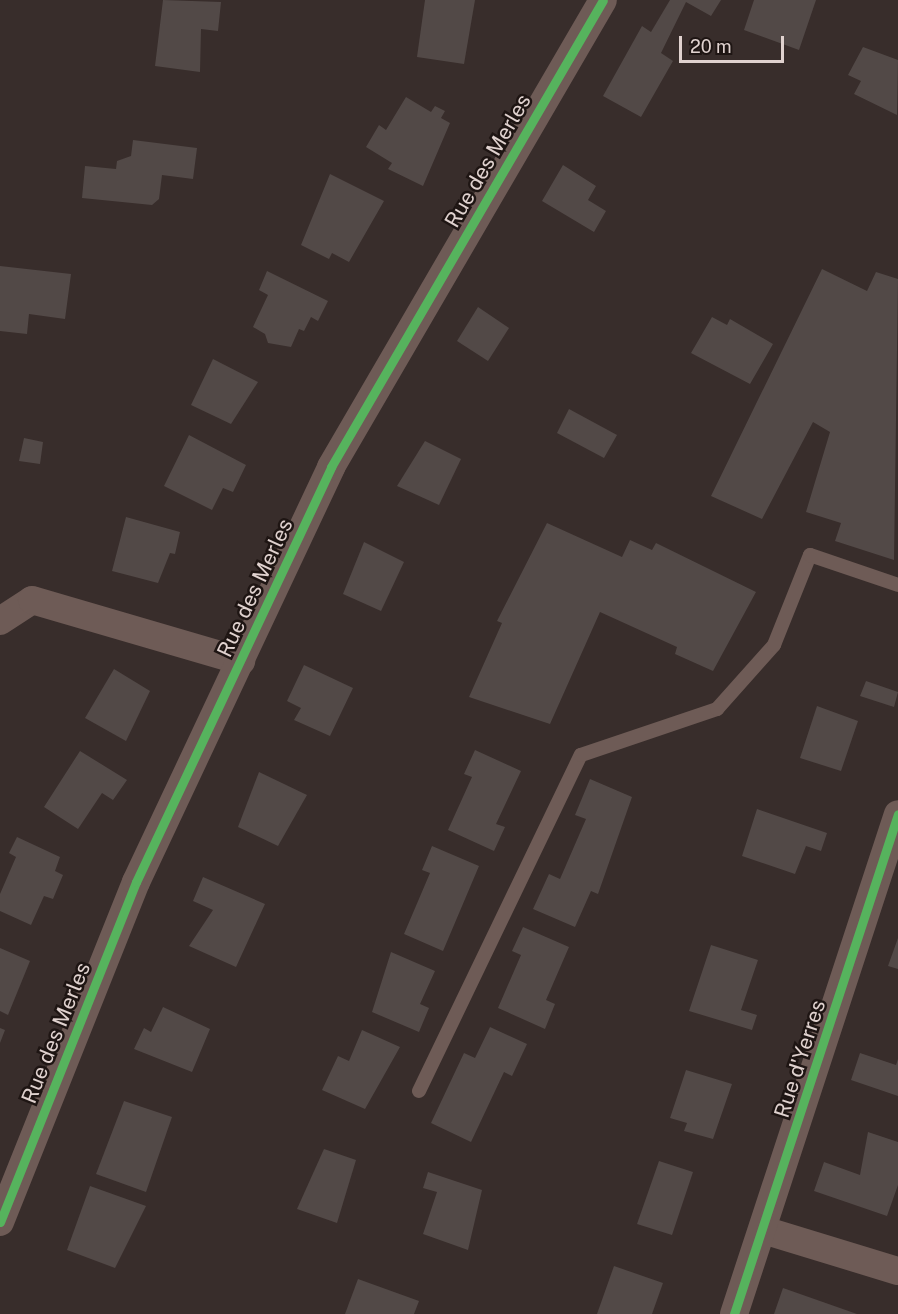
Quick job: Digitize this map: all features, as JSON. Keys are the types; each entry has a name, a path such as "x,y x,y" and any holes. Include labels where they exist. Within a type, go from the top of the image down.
{"street":[{"name":"Rue des Merles","path":"0,1222 136,882 331,467 603,0"},
{"path":"0,621 32,600 241,661"},
{"name":"Rue d'Yerres","path":"734,1314 898,814"},
{"path":"763,1230 898,1270"}],"lane":[{"path":"419,1091 581,755 717,710 774,645 810,555 898,585"}],"building":[{"path":"163,0 221,2 218,31 201,29 200,72 155,66"},
{"path":"425,0 475,0 464,64 417,57"},
{"path":"670,0 721,0 711,16 686,2 661,53 673,61 641,117 603,96 642,26 651,32"},
{"path":"754,0 816,0 799,50 744,30"},
{"path":"863,47 898,60 897,115 854,94 861,81 848,75"},
{"path":"406,97 431,112 435,106 445,111 441,118 450,123 423,186 388,169 392,163 366,147 379,125 386,130"},
{"path":"133,140 197,148 193,179 162,175 159,199 152,205 82,198 85,166 116,169 117,161 131,156"},
{"path":"563,165 596,186 588,200 606,211 594,232 542,201"},
{"path":"330,174 384,201 349,262 332,253 329,259 301,245"},
{"path":"0,266 71,274 65,319 29,314 27,334 0,331"},
{"path":"822,269 867,291 876,272 898,279 894,560 835,541 841,523 806,512 830,432 813,422 762,519 711,496"},
{"path":"267,271 328,301 318,321 311,317 304,331 299,329 291,347 268,343 265,334 253,327 268,295 259,290"},
{"path":"478,307 509,328 488,361 457,341"},
{"path":"712,317 727,325 730,319 773,344 750,384 691,353"},
{"path":"213,359 258,382 231,424 191,405"},
{"path":"569,409 617,435 604,458 557,433"},
{"path":"189,435 246,465 233,492 223,488 212,510 164,486"},
{"path":"24,438 43,442 40,464 19,461"},
{"path":"425,441 461,459 439,505 397,486"},
{"path":"126,517 180,532 175,554 170,553 158,583 112,571"},
{"path":"547,523 622,557 630,540 652,550 656,543 756,592 713,671 675,654 677,647 600,612 550,724 469,697 502,623 497,621"},
{"path":"364,542 404,562 381,611 343,594"},
{"path":"304,665 353,688 330,736 294,720 301,708 287,701"},
{"path":"114,669 150,691 126,741 85,718"},
{"path":"866,681 898,692 894,707 860,696"},
{"path":"817,706 858,721 841,771 800,758"},
{"path":"475,750 521,771 496,824 505,827 494,851 448,830 472,777 464,774"},
{"path":"80,751 127,780 113,800 102,793 78,829 44,807"},
{"path":"259,772 307,795 278,846 238,827"},
{"path":"590,779 632,797 598,894 591,891 575,927 533,909 549,874 560,879 586,819 575,815"},
{"path":"757,809 827,833 821,851 806,846 795,874 742,856"},
{"path":"17,837 60,857 55,871 63,875 53,899 44,896 31,925 0,911 0,894 16,857 9,853"},
{"path":"432,846 479,866 443,951 404,934 430,873 422,870"},
{"path":"203,877 265,904 236,967 189,946 213,910 193,901"},
{"path":"523,927 569,947 546,1000 555,1004 545,1029 498,1008 521,955 512,951"},
{"path":"898,938 898,969 888,966"},
{"path":"711,945 758,960 741,1010 757,1015 752,1030 689,1011"},
{"path":"0,948 30,961 8,1015 0,1011"},
{"path":"391,952 435,971 420,1004 429,1008 419,1032 372,1012"},
{"path":"163,1007 210,1029 192,1072 134,1049 144,1028 151,1032"},
{"path":"490,1027 527,1044 512,1076 504,1072 471,1142 431,1123 464,1053 475,1058"},
{"path":"0,1028 5,1030 0,1043"},
{"path":"362,1030 400,1047 365,1109 322,1090 338,1056 349,1061"},
{"path":"860,1053 896,1065 898,1059 898,1096 851,1080"},
{"path":"686,1070 732,1084 713,1139 684,1131 687,1123 670,1118"},
{"path":"124,1101 172,1117 146,1192 96,1174"},
{"path":"868,1132 898,1142 898,1185 887,1216 814,1191 824,1162 860,1175"},
{"path":"324,1149 356,1160 337,1223 297,1209"},
{"path":"659,1161 693,1172 672,1235 637,1224"},
{"path":"428,1172 482,1190 468,1250 423,1234 437,1192 423,1188"},
{"path":"90,1186 146,1206 115,1268 67,1250"},
{"path":"614,1266 663,1283 652,1314 597,1314"},
{"path":"358,1279 419,1301 414,1314 345,1314"},
{"path":"783,1288 857,1314 774,1314"}],"cycle path":[{"path":"0,1222 136,882 331,467 603,0"},
{"path":"734,1314 898,814"}]}
